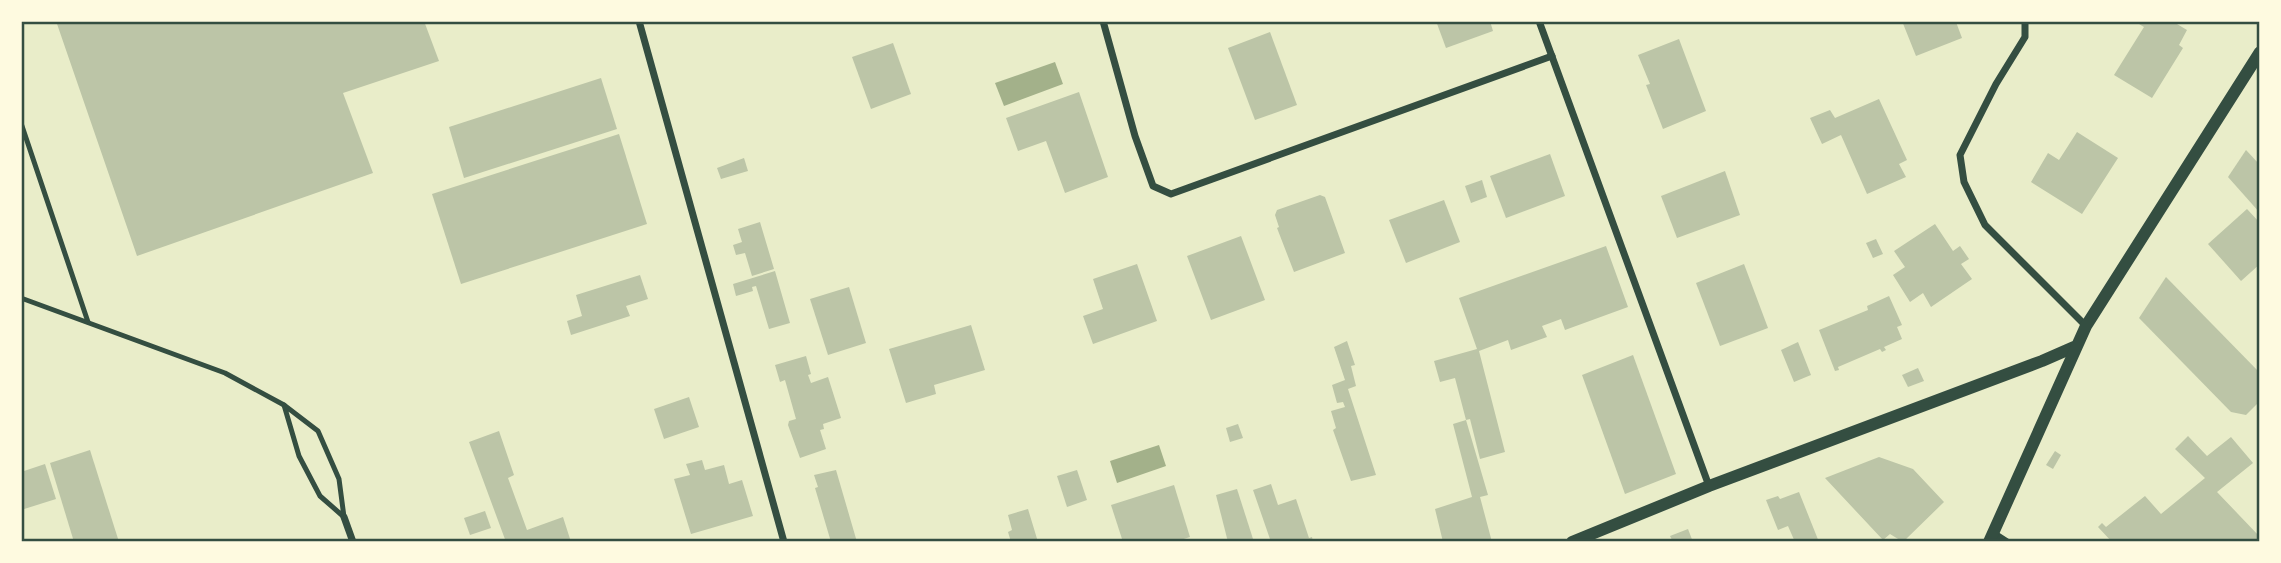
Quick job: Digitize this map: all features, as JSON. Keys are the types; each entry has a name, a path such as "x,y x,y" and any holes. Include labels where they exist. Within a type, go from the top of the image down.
{"street":[{"path":"639,21 784,542"},
{"path":"1103,21 1132,124 1153,186 1171,194 1552,56"},
{"path":"1539,21 1709,486"},
{"path":"2025,21 2025,37 1996,84 1960,155 1964,182 1985,225 2086,326"},
{"path":"2007,542 1991,538 2074,347 2260,52"},
{"path":"1572,542 1709,486 2074,347"},
{"path":"344,517 353,542"}],"lane":[{"path":"21,123 88,322"},
{"path":"21,298 225,373 284,405 318,431 339,479 344,517"},
{"path":"284,405 299,456 320,496 344,517"}],"shaded area":[{"path":"1055,62 1063,84 1004,106 995,83"},
{"path":"1159,445 1166,466 1117,483 1110,461"}],"building":[{"path":"56,21 424,21 439,61 343,93 373,173 137,256"},
{"path":"1436,21 1490,21 1493,31 1446,48"},
{"path":"1902,21 1956,22 1962,38 1916,56"},
{"path":"2134,21 2172,21 2187,30 2179,45 2183,48 2152,98 2114,75 2144,27"},
{"path":"1270,32 1297,105 1255,120 1228,48"},
{"path":"1679,39 1706,111 1663,129 1638,55"},
{"path":"893,43 911,94 871,109 852,57"},
{"path":"601,78 617,129 464,178 449,127"},
{"path":"1079,92 1108,177 1065,193 1046,141 1018,151 1006,118"},
{"path":"1879,99 1907,160 1899,164 1906,177 1867,194 1841,135 1822,144 1810,118 1830,110 1835,118"},
{"path":"2077,132 2118,158 2082,214 2031,182 2048,153 2059,160"},
{"path":"619,134 647,224 461,284 432,194"},
{"path":"2246,150 2260,165 2260,213 2228,177"},
{"path":"1550,154 1565,196 1506,218 1490,176"},
{"path":"744,158 748,171 721,179 717,168"},
{"path":"1725,171 1740,215 1677,238 1661,196"},
{"path":"1482,180 1487,197 1471,203 1465,186"},
{"path":"1320,195 1325,197 1345,253 1294,272 1277,228 1279,227 1275,215 1277,210"},
{"path":"1444,200 1460,242 1406,263 1389,220"},
{"path":"2247,209 2260,223 2260,264 2241,281 2208,244"},
{"path":"760,222 774,269 752,276 745,253 736,255 733,245 742,242 738,229"},
{"path":"1935,224 1953,251 1960,246 1969,259 1961,264 1972,279 1931,307 1923,293 1910,302 1893,275 1905,267 1894,251"},
{"path":"1241,236 1265,300 1211,320 1187,256"},
{"path":"1876,239 1883,254 1873,258 1866,243"},
{"path":"1606,246 1628,307 1565,330 1561,319 1542,326 1547,337 1511,350 1508,340 1479,351 1505,452 1480,459 1470,419 1466,420 1455,378 1440,382 1434,361 1477,349 1459,298"},
{"path":"1137,264 1157,321 1093,344 1083,316 1103,309 1093,279"},
{"path":"1744,264 1768,328 1720,346 1696,283"},
{"path":"775,271 790,323 769,329 756,286 752,287 753,291 736,296 733,284"},
{"path":"640,275 648,299 626,306 630,316 571,335 567,321 582,316 576,295"},
{"path":"2166,277 2260,373 2260,401 2246,415 2231,412 2139,318"},
{"path":"849,287 866,343 828,355 810,299"},
{"path":"1889,296 1902,325 1897,327 1902,339 1884,347 1886,350 1882,352 1880,349 1838,367 1839,370 1835,371 1819,330 1868,310 1867,306"},
{"path":"971,325 985,370 934,385 936,394 906,403 889,349"},
{"path":"1347,341 1355,365 1351,366 1356,386 1348,389 1376,475 1351,481 1333,430 1336,428 1331,411 1345,407 1343,402 1337,403 1332,385 1345,380 1334,347"},
{"path":"1798,342 1811,375 1794,382 1781,350"},
{"path":"1633,355 1676,474 1625,494 1582,375"},
{"path":"806,356 811,383 828,377 841,418 823,424 824,429 820,430 826,449 800,458 788,425 789,421 796,419 785,380 780,382 775,365"},
{"path":"1918,368 1924,381 1908,387 1902,375"},
{"path":"689,397 699,427 664,439 654,409"},
{"path":"1466,420 1488,495 1480,497 1492,542 1443,542 1435,509 1472,497 1453,424"},
{"path":"1238,424 1243,438 1230,442 1226,428"},
{"path":"499,431 514,475 508,478 527,530 563,517 571,542 506,542 469,442"},
{"path":"2188,436 2207,456 2231,437 2253,463 2217,492 2260,537 2260,542 2112,542 2098,527 2102,523 2106,527 2145,496 2161,514 2205,478 2175,449"},
{"path":"90,450 119,542 74,542 50,463"},
{"path":"2055,451 2061,455 2053,469 2046,465"},
{"path":"1879,457 1913,469 1944,502 1903,542 1890,534 1883,540 1825,478"},
{"path":"702,460 705,470 724,465 729,484 742,480 753,516 691,534 674,479 690,475 686,464"},
{"path":"45,464 56,499 21,510 21,472"},
{"path":"836,470 857,542 831,542 815,488 818,487 814,475"},
{"path":"1077,470 1087,500 1067,507 1057,476"},
{"path":"1271,484 1278,505 1296,499 1309,538 1312,537 1313,542 1271,542 1253,490"},
{"path":"1174,485 1190,537 1174,542 1123,542 1111,505"},
{"path":"1237,489 1254,542 1228,542 1216,495"},
{"path":"1799,492 1819,542 1795,542 1788,526 1778,530 1766,500 1778,496 1780,499"},
{"path":"1028,509 1038,542 1011,542 1008,532 1012,530 1008,515"},
{"path":"485,511 491,528 470,535 464,518"},
{"path":"1688,529 1693,542 1673,542 1670,536"}]}
